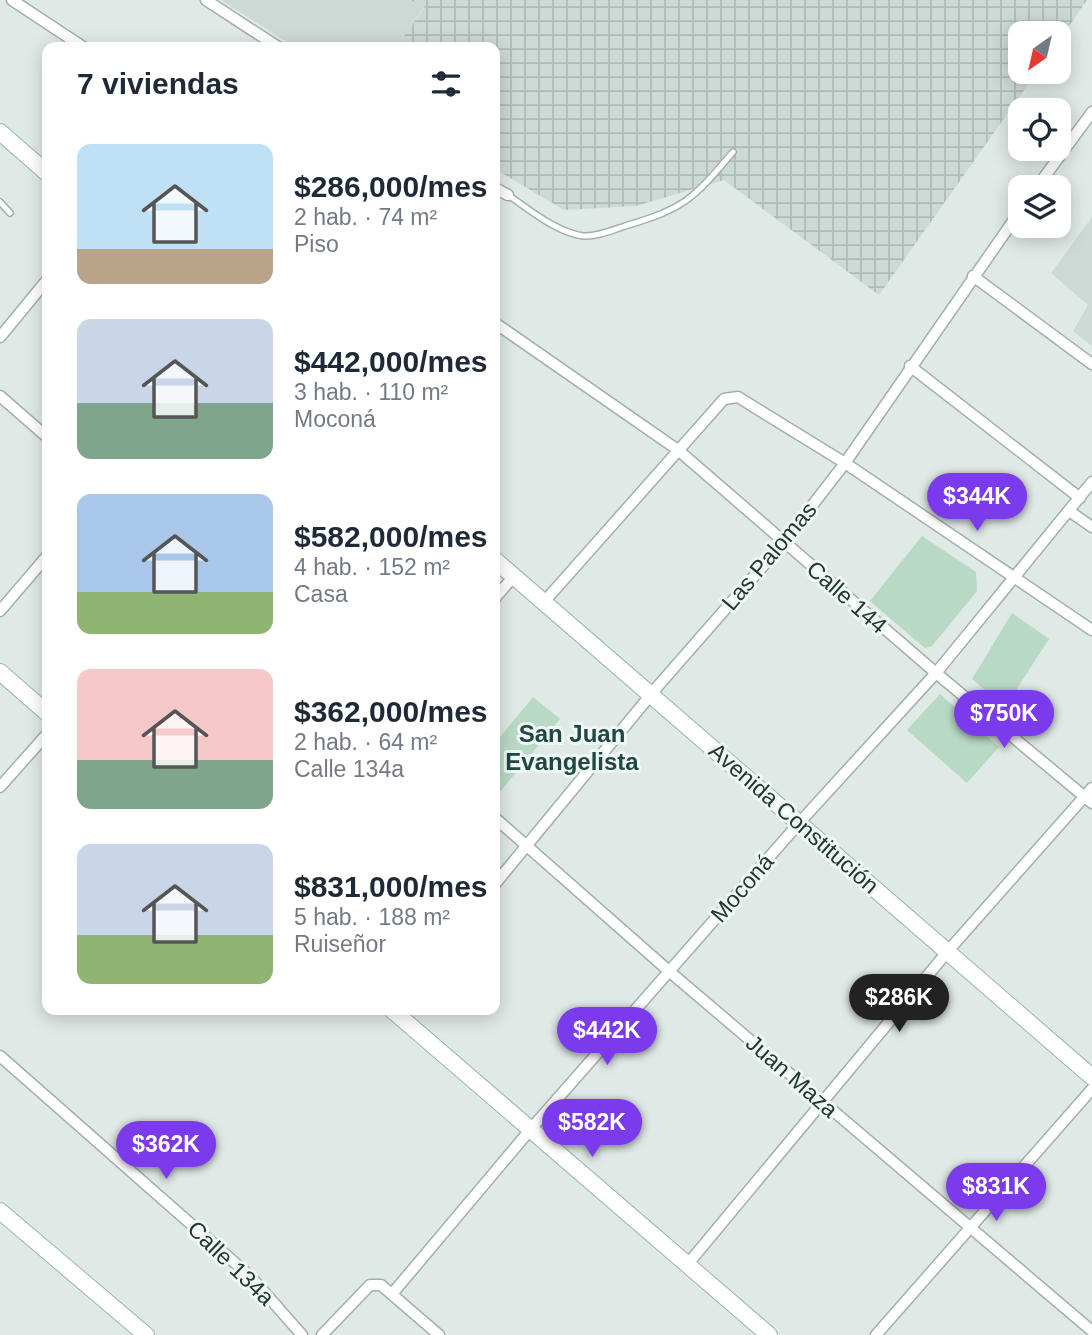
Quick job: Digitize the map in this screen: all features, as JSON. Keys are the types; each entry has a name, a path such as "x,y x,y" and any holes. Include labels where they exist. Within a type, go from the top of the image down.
{"main road":[{"path":"0,132 42,169"},
{"name":"Avenida Constitución","path":"500,565 1092,1077"},
{"path":"0,672 42,709"},
{"path":"398,1015 769,1335"},
{"path":"0,1210 146,1335"}],"street":[{"path":"12,0 75,42"},
{"path":"206,0 270,42"},
{"path":"1046,175 1092,112"},
{"path":"500,191 508,195"},
{"name":"Las Palomas","path":"500,878 650,696 784,542 845,463 1008,228"},
{"path":"973,276 1092,364"},
{"path":"0,337 42,286"},
{"name":"Calle 144","path":"500,326 641,421 678,450 936,673 1090,796"},
{"path":"910,366 1080,498"},
{"path":"0,396 42,433"},
{"path":"544,602 724,399 738,397 845,463 1092,630"},
{"name":"Moconá","path":"392,1294 530,1130 800,822 936,673 1092,482"},
{"path":"1069,511 1092,527"},
{"path":"0,611 42,562"},
{"path":"500,592 514,576"},
{"path":"0,788 42,740"},
{"path":"687,1265 948,951 1090,796"},
{"name":"Juan Maza","path":"500,822 821,1102 1092,1331"},
{"name":"Calle 134a","path":"0,1056 251,1277 302,1335"},
{"path":"876,1335 1092,1089"},
{"path":"322,1335 370,1285 381,1285 439,1335"}],"lane":[{"path":"508,195 563,230 585,236 596,234 675,209 698,193 733,152"},
{"path":"0,202 10,214"}],"shaded area":[{"path":"221,0 410,0 425,6 400,42 287,42"},
{"path":"410,0 1087,0 1071,23 1071,21 1008,21 1008,84 1028,84 1019,98 1008,98 1008,113 879,295 724,180 636,206 564,210 500,172 500,42 400,42 425,7"},
{"path":"1092,217 1092,346 1073,331 1088,305 1051,273"}],"green space":[{"path":"922,536 976,572 977,591 932,646 925,648 870,601"},
{"path":"1012,613 1049,639 1005,707 972,679"},
{"path":"940,694 999,747 967,783 907,730"},
{"path":"533,697 560,719 500,792 500,737"}],"district":[{"name":"San Juan Evangelista","path":"572,747"}]}
